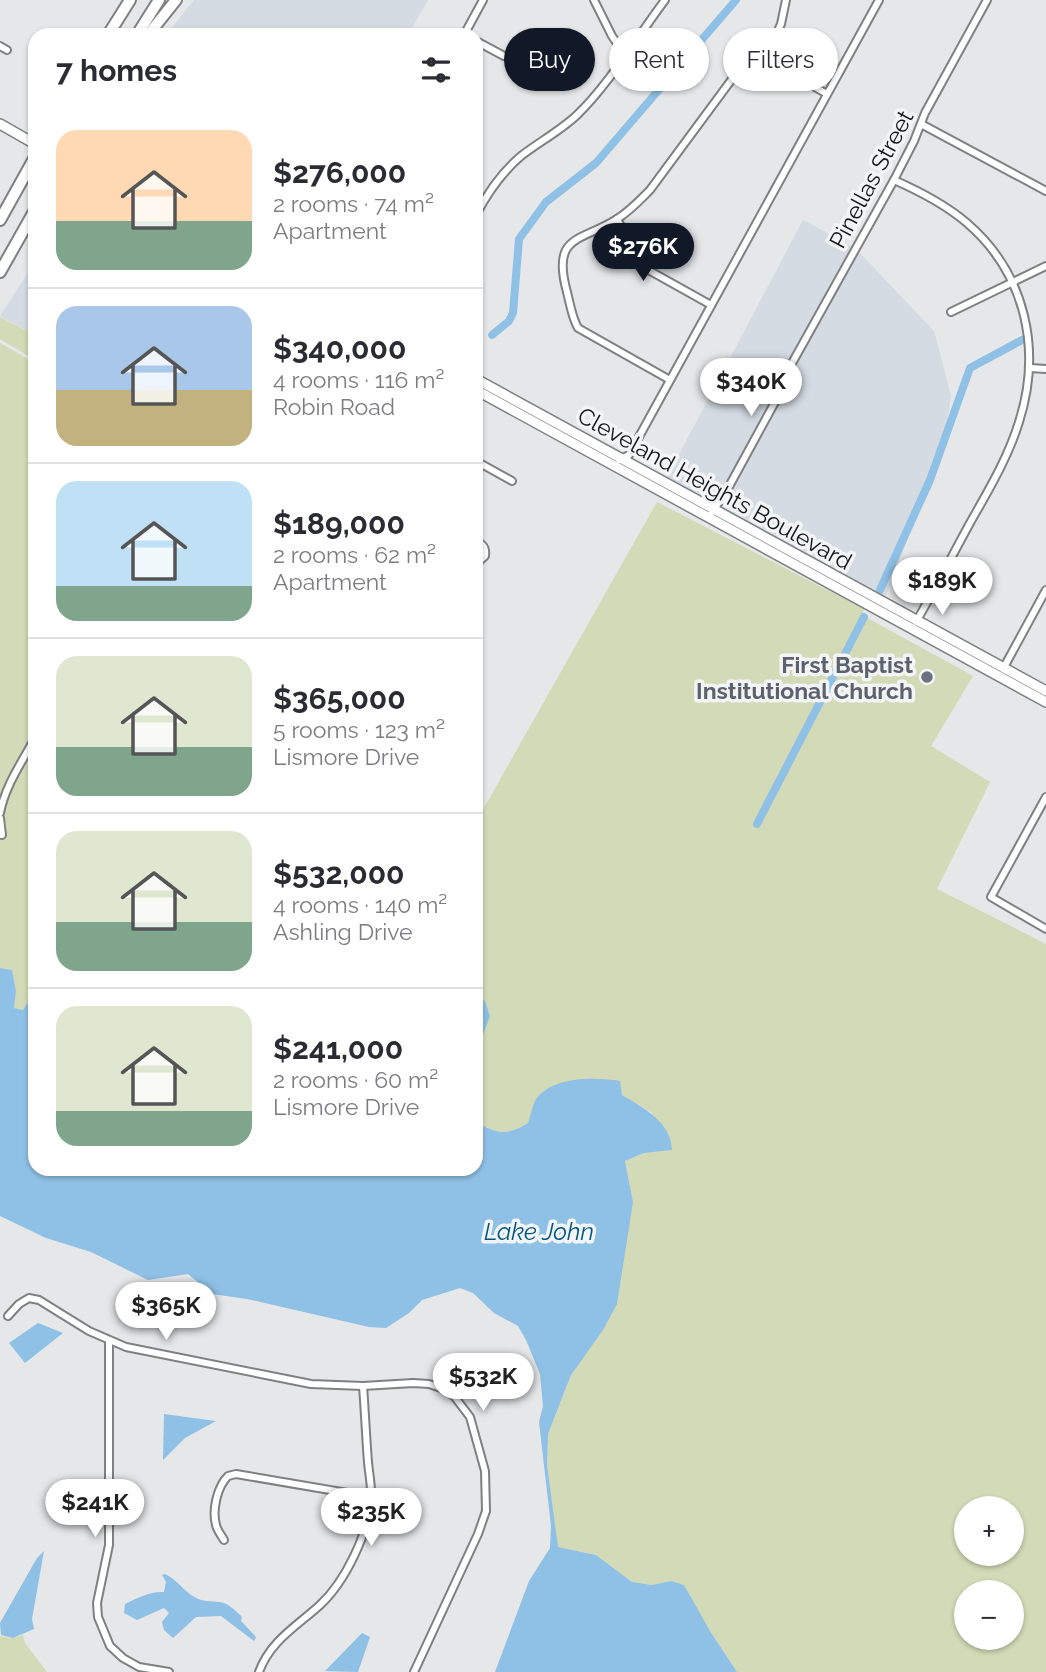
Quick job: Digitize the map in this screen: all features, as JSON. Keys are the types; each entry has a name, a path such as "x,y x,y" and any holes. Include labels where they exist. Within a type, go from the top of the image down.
{"highway":[{"path":"112,28 130,0"},
{"path":"141,28 159,0"},
{"path":"154,28 176,0"},
{"path":"0,220 28,170"},
{"path":"0,272 28,222"}],"street":[{"path":"468,28 483,0"},
{"path":"594,0 609,30"},
{"path":"645,28 665,0"},
{"path":"779,28 786,0"},
{"path":"610,464 629,455 879,0"},
{"name":"Pinellas Street","path":"715,510 775,402 786,374 894,180 987,0"},
{"path":"483,45 504,56"},
{"path":"483,202 504,172 576,117 609,76"},
{"path":"670,380 583,332 574,322 562,271 567,249 584,233 617,219 650,190 723,90"},
{"path":"822,91 827,94"},
{"path":"0,124 28,140"},
{"path":"921,124 1046,191"},
{"path":"894,180 945,207 966,222 998,257 1022,304 1027,323 1030,368 1022,413 1006,457 914,624"},
{"path":"617,219 643,267 711,305"},
{"path":"951,312 1046,265"},
{"path":"1030,368 1046,369"},
{"name":"Cleveland Heights Boulevard","path":"483,390 706,517 821,573"},
{"name":"Cleveland Heights Boulevard","path":"483,390 715,510 865,598 1001,672 1046,702"},
{"path":"483,465 512,481"},
{"path":"706,517 715,510"},
{"path":"1001,672 1046,590"},
{"name":"Cleveland Heights Boulevard","path":"1001,672 1046,691"},
{"path":"2,835 0,815 3,800 28,751"},
{"path":"1046,797 991,897 1046,929"},
{"path":"8,1316 29,1298 39,1300 109,1341 126,1347 311,1384 363,1387 413,1382 429,1384 454,1396 470,1417 485,1471 486,1511 414,1672"},
{"path":"109,1341 108,1545 97,1603 98,1617 110,1646 123,1658 139,1667 169,1672"},
{"path":"259,1672 271,1649 320,1606 337,1586 365,1528 371,1497 363,1387"},
{"path":"225,1540 216,1527 215,1513 219,1489 228,1476 236,1474 371,1497"}],"shaded area":[{"path":"194,0 428,0 412,28 172,28"},
{"path":"803,220 852,246 713,505 666,479"},
{"path":"858,251 934,331 951,396 943,448 885,598 721,509"},
{"path":"28,273 28,331 0,316"}],"green space":[{"path":"0,317 28,331 28,356 0,339"},
{"path":"0,343 28,359 28,1002 23,1010 14,1008 16,991 12,970 0,968"},
{"path":"657,502 864,609 862,615 973,676 931,746 990,782 937,889 1046,944 1046,1672 737,1672 710,1631 671,1581 652,1585 632,1582 596,1555 557,1547 547,1465 548,1434 571,1375 581,1359 633,1202 625,1161 644,1153 671,1150 652,1113 622,1095 536,1101 528,1123 514,1130 502,1132 483,1126 483,810"},
{"path":"23,1635 25,1643 47,1672 0,1672 0,1636 13,1638"}],"water":[{"name":"Lake John","path":"0,968 12,970 16,991 14,1008 23,1010 28,1002 28,1176 483,1176 483,1126 508,1132 528,1123 535,1101 551,1087 562,1083 586,1079 620,1081 622,1095 662,1124 667,1131 672,1150 644,1153 625,1161 633,1202 617,1304 603,1330 571,1375 548,1434 547,1465 558,1547 596,1555 632,1582 652,1585 671,1581 684,1585 737,1672 495,1672 529,1581 550,1548 551,1526 539,1422 543,1406 540,1374 518,1326 494,1313 473,1293 460,1288 422,1300 409,1313 386,1328 369,1327 247,1299 212,1294 188,1274 148,1280 91,1252 46,1238 0,1216"},
{"path":"483,1000 490,1016 483,1034"},
{"path":"38,1323 63,1333 25,1363 9,1343"},
{"path":"164,1414 216,1421 185,1438 163,1460"},
{"path":"44,1551 32,1619 34,1629 13,1638 1,1635 0,1623 37,1558"},
{"path":"165,1574 196,1598 224,1603 231,1607 256,1637 254,1641 221,1616 196,1617 173,1638 164,1630 162,1622 169,1613 164,1608 137,1620 124,1613 125,1604 139,1597 164,1592 166,1582 162,1575"},
{"path":"362,1633 370,1637 358,1672 325,1671"}],"waterway":[{"path":"492,335 509,321 513,313 519,239 546,202 596,163 736,0"},
{"path":"880,590 930,480 970,368 1022,340"},
{"path":"757,824 864,617"}],"place":[{"name":"First Baptist Institutional Church","path":"927,677"}]}
